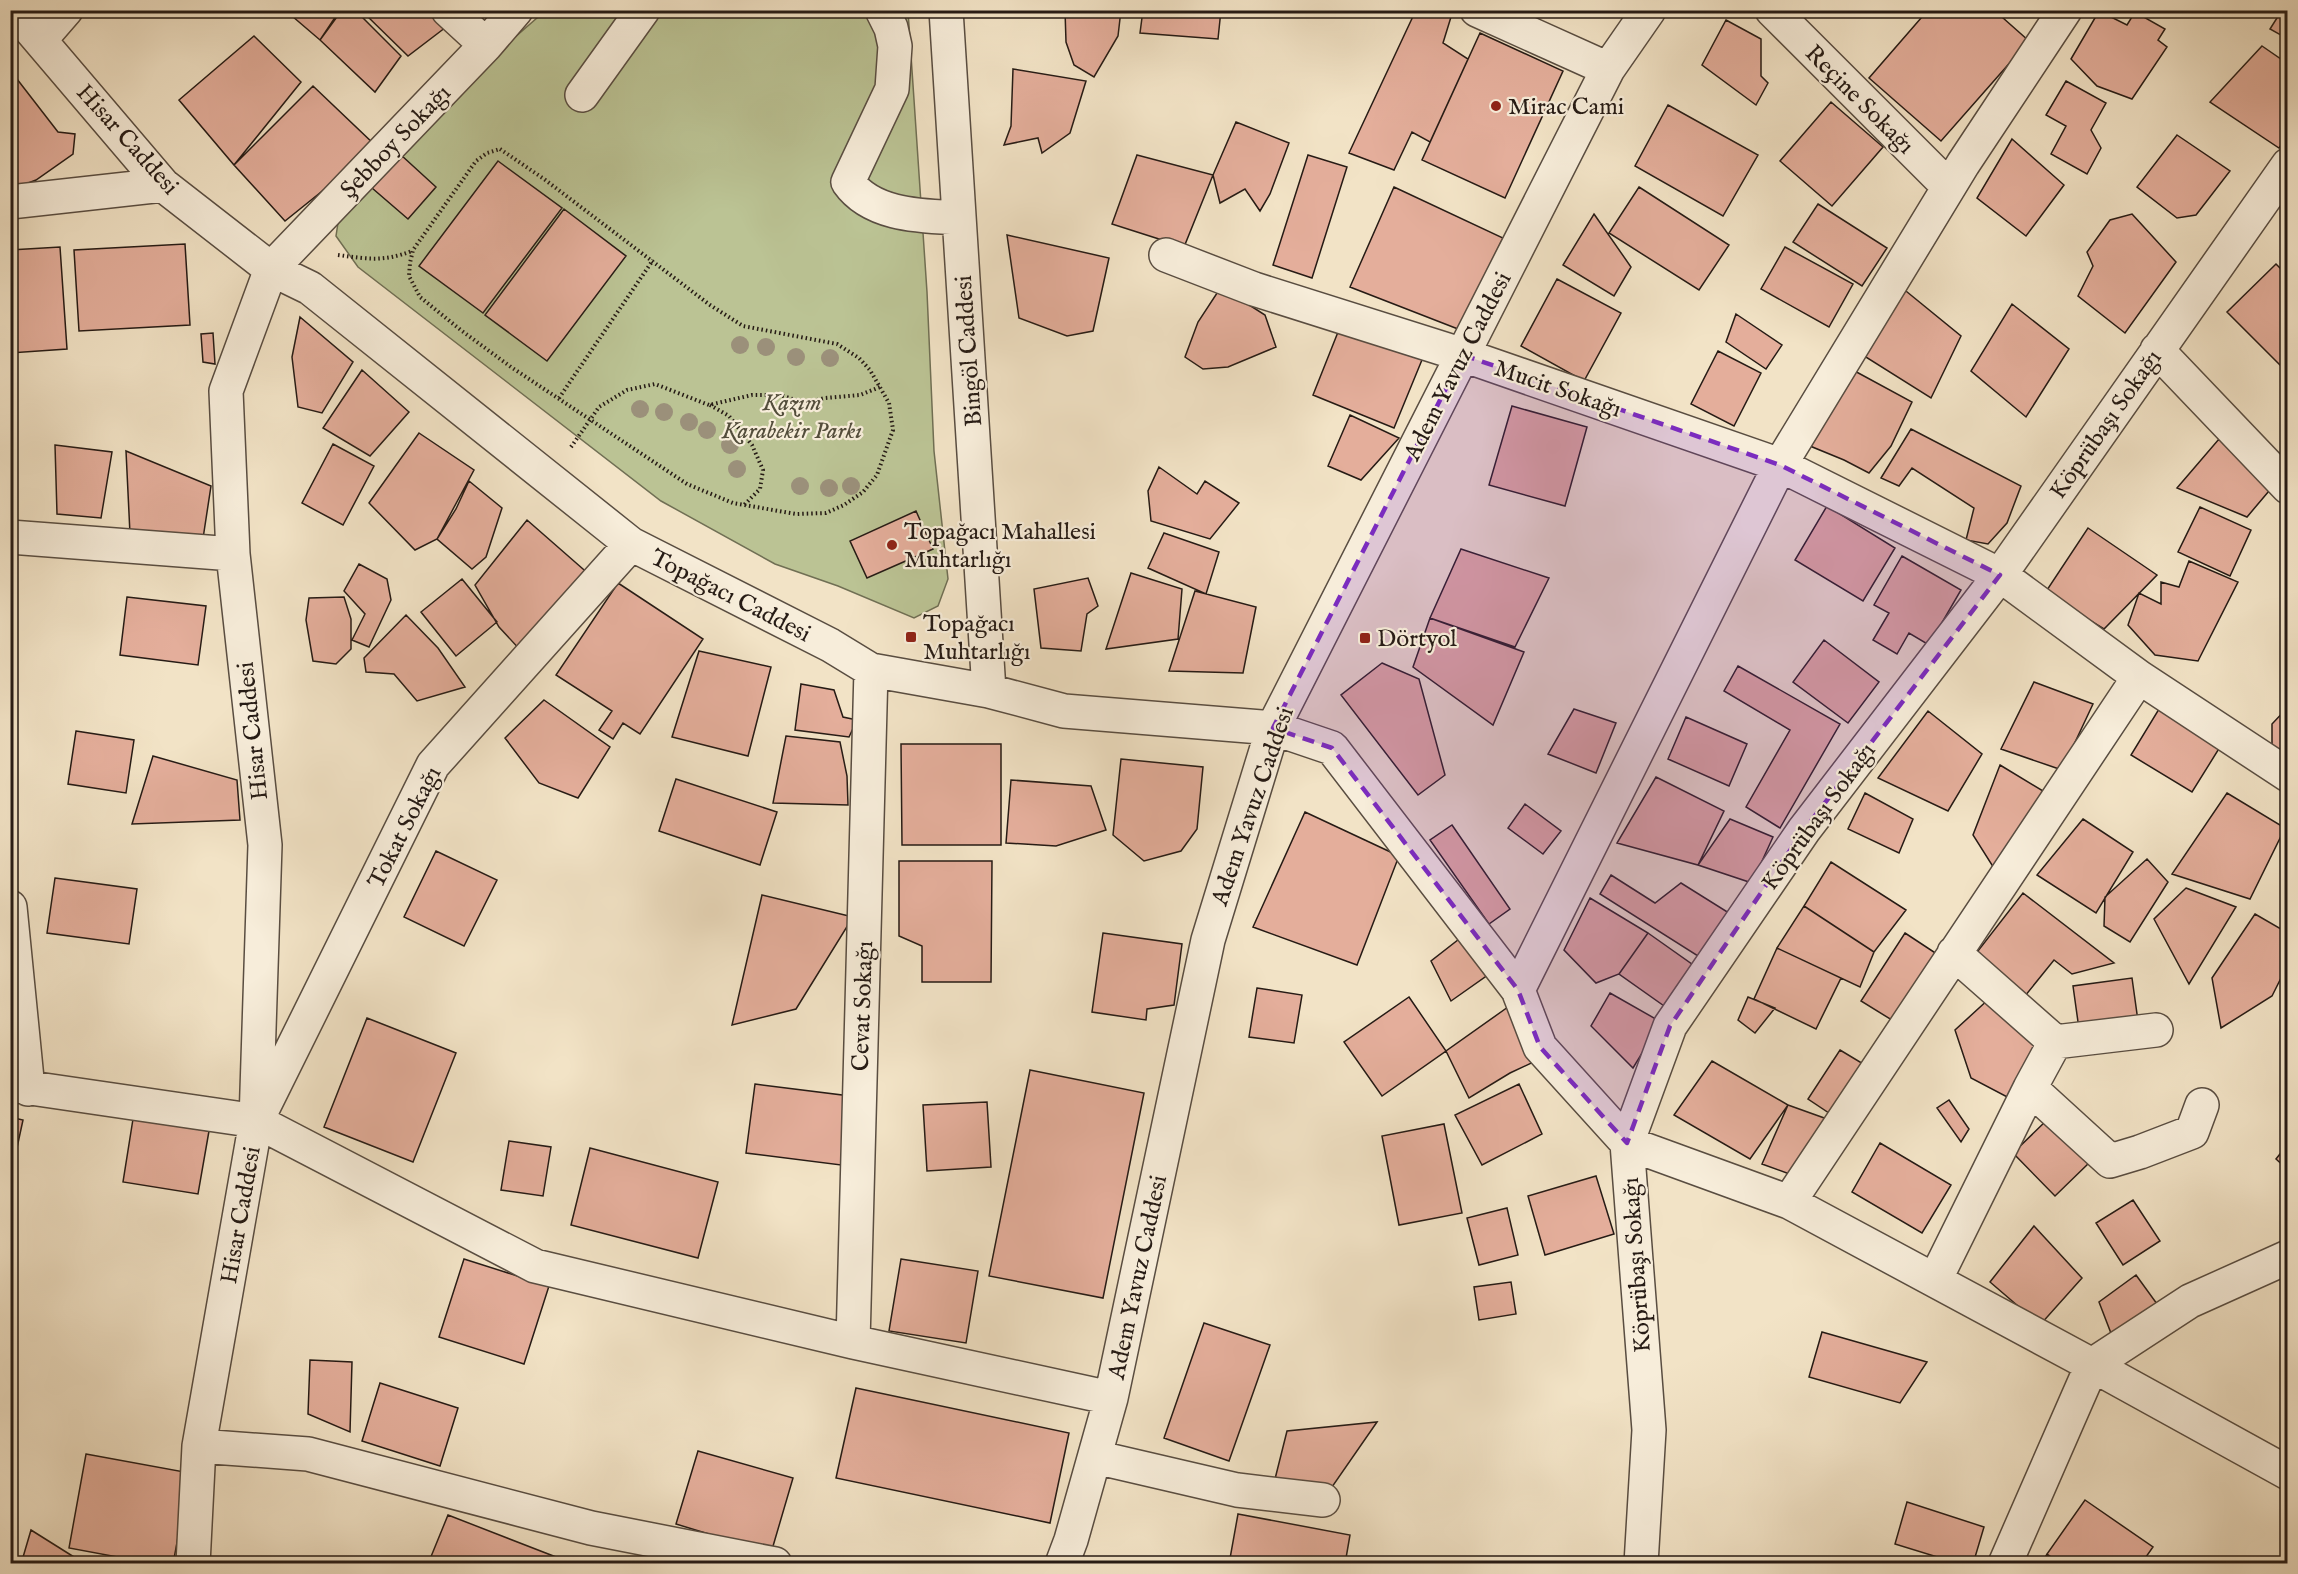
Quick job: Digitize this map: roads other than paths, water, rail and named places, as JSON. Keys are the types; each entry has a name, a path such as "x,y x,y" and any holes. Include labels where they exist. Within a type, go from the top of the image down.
{"street":[{"name":"Hisar Caddesi","path":"14,10 163,185 281,259 226,392 233,554 265,845 256,1121 199,1446 193,1563"},
{"path":"40,40 66,10"},
{"path":"448,10 486,45"},
{"name":"Şebboy Sokağı","path":"281,259 486,45 516,10"},
{"path":"582,95 643,10"},
{"path":"882,10 891,28 895,46 892,89 848,182 855,193 890,210 925,217 959,218"},
{"name":"Bingöl Caddesi","path":"946,10 989,691"},
{"path":"1477,10 1608,69"},
{"name":"Adem Yavuz Caddesi","path":"1062,1563 1111,1398 1208,940 1273,728 1608,69 1649,10"},
{"name":"Reçine Sokağı","path":"1772,10 1949,187"},
{"path":"1518,990 1780,465 1949,187 2065,10"},
{"name":"Köprübaşı Sokağı","path":"1641,1563 1649,1430 1627,1143 1670,1026 1804,830 2000,575 2288,165"},
{"path":"10,201 163,185"},
{"name":"Mucit Sokağı","path":"1166,255 1254,289 1463,355 1780,465 2000,575 2139,677"},
{"name":"Topağacı Caddesi","path":"281,259 310,288 631,544 830,645 871,670 989,691 1064,711 1273,728 1332,748 1518,990 1540,1047 1627,1143"},
{"path":"2157,350 2288,487"},
{"path":"10,537 233,554"},
{"name":"Tokat Sokağı","path":"256,1121 433,765 631,544"},
{"name":"Cevat Sokağı","path":"853,1342 871,670"},
{"path":"1789,1202 2139,677 2288,775"},
{"path":"10,907 19,1087 256,1121 535,1266 853,1342 1111,1398"},
{"path":"1954,954 2055,1042 2156,1030"},
{"path":"1935,1280 2055,1042"},
{"path":"2030,1088 2110,1161 2192,1132 2202,1105"},
{"path":"1627,1143 1789,1202 2288,1473"},
{"path":"2005,1563 2092,1365 2190,1301 2288,1257"},
{"path":"199,1446 308,1454 591,1528 775,1563"},
{"path":"1095,1457 1237,1490 1323,1500"}],"place":[{"name":"Mirac Cami","path":"1496,106"},
{"name":"Topağacı Mahallesi Muhtarlığı","path":"892,545"},
{"name":"Topağacı Muhtarlığı","path":"911,637"},
{"name":"Dörtyol","path":"1365,638"}],"park label":[{"name":"Kazım Karabekir Parkı","path":"792,416"}]}
